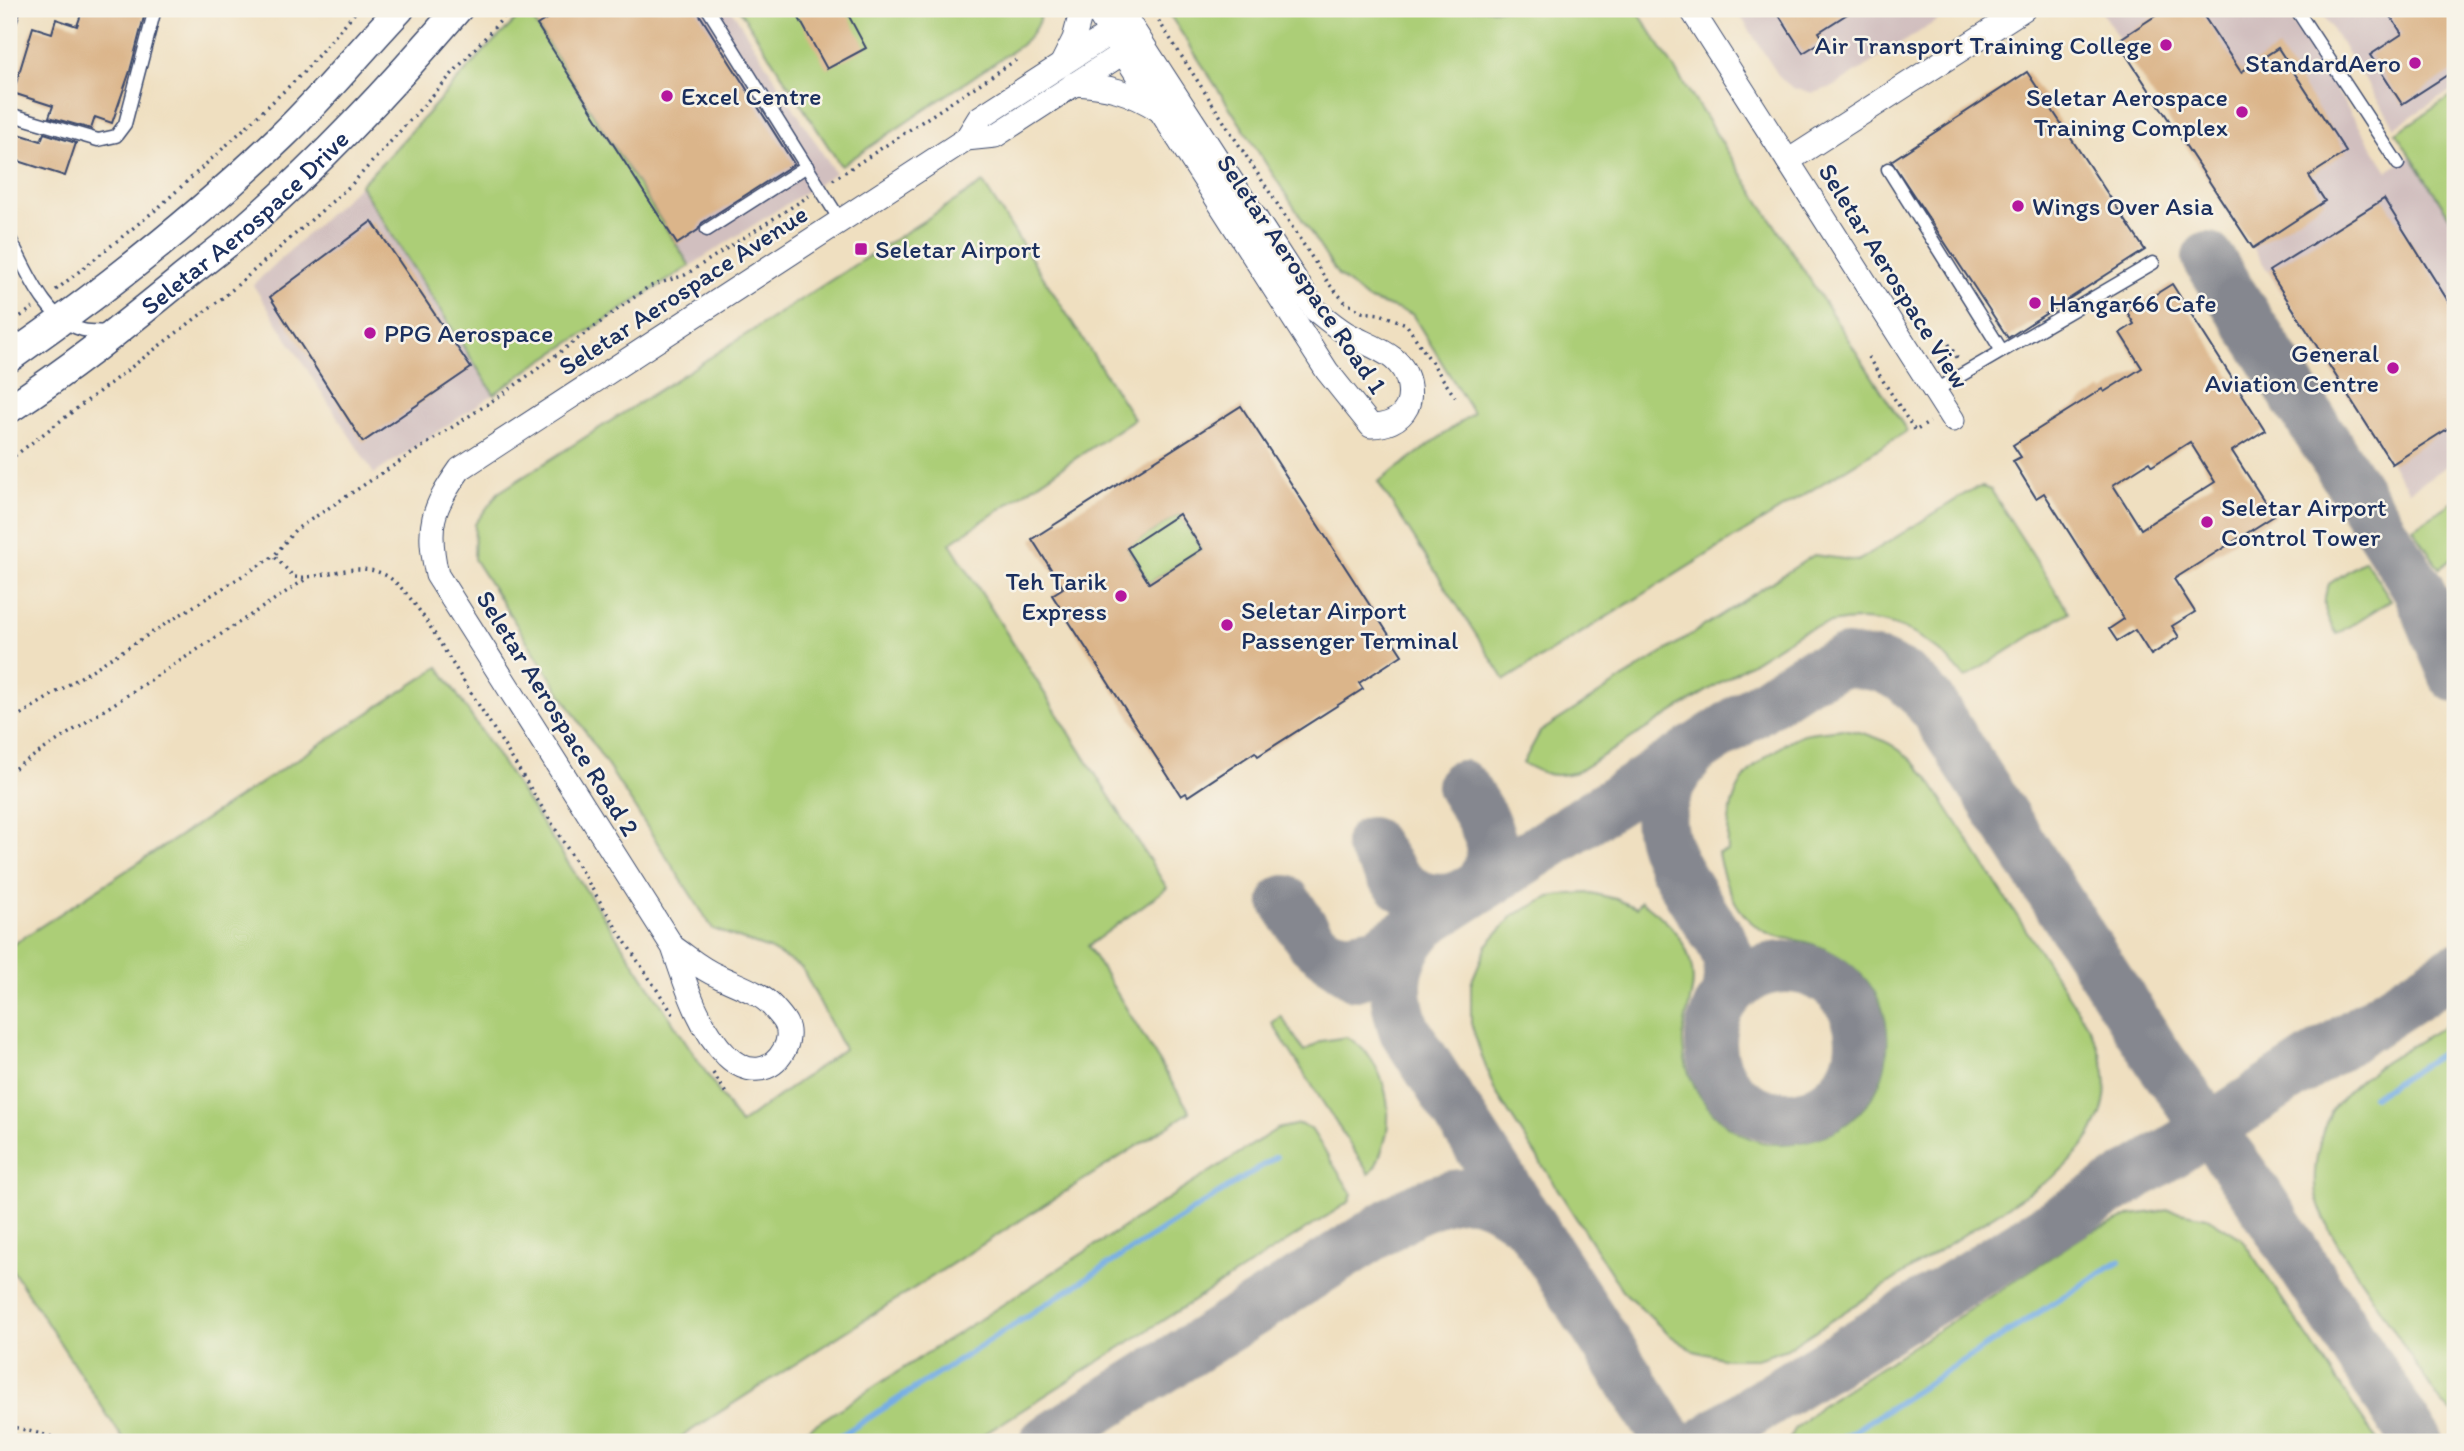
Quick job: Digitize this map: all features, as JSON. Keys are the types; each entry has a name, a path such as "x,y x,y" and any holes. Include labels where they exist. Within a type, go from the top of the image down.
{"street":[{"name":"Seletar Aerospace Drive","path":"9,358 62,321 169,237 281,137 400,9"},
{"name":"Seletar Aerospace Drive","path":"9,409 53,381 118,332 242,231 285,192 403,73 458,9"},
{"path":"1082,9 1067,75 1121,89 1161,111"},
{"name":"Seletar Aerospace Road 1","path":"1095,9 1125,31 1253,236 1326,371 1371,426 1382,426 1397,419 1407,408 1410,396 1409,382 1401,364 1377,347 1349,335 1316,311 1253,236 1161,111 1125,31"},
{"name":"Seletar Aerospace View","path":"1691,9 1950,416"},
{"name":"Seletar Aerospace View","path":"1788,161 2024,9"},
{"name":"Seletar Aerospace Avenue","path":"440,498 460,469 840,220 966,139 995,136 1067,75 1125,31"},
{"name":"Seletar Aerospace Road 2","path":"440,498 432,527 432,552 437,575 673,947 689,994 703,1023 728,1056 746,1068 765,1069 778,1062 787,1044 788,1026 771,1004 699,966 673,947"}],"lane":[{"path":"9,25 14,9"},
{"path":"9,114 98,140 116,136 125,124 155,9"},
{"path":"709,9 840,220"},
{"path":"2296,9 2398,164"},
{"path":"707,230 807,166"},
{"path":"1888,169 2002,351"},
{"path":"9,237 44,300 62,321 85,331 118,332"},
{"path":"1934,391 2153,263"}],"path":[{"path":"9,324 98,258 230,142 302,74 358,9"},
{"path":"9,460 225,296 352,184 511,9"},
{"path":"1151,9 1329,284 1345,302 1362,312 1380,314 1406,324 1455,397"},
{"path":"9,722 274,556 295,530 506,392 648,287 685,275 1016,60"},
{"path":"1945,338 1967,373"},
{"path":"1868,356 1915,432 1950,416"},
{"path":"274,556 294,577 308,578"},
{"path":"9,772 308,578 334,570 364,569 384,574 408,595 617,929 676,1017"},
{"path":"712,1073 727,1095"},
{"path":"9,1426 54,1437 57,1442"}],"shaded area":[{"name":"Excel Centre","path":"526,9 731,9 835,173 690,266"},
{"path":"1736,9 1955,9 1835,86 1813,93 1793,88 1780,78"},
{"path":"2284,9 2388,171 2411,156 2455,225 2455,461 2409,491 2101,11"},
{"path":"2319,9 2455,9 2455,88 2395,127"},
{"name":"PPG Aerospace","path":"360,185 494,394 374,474 253,285"}],"green space":[{"path":"526,9 690,266 494,394 360,185"},
{"path":"739,9 1041,9 1041,14 1032,33 1021,45 841,166"},
{"path":"1166,9 1636,9 1907,431 1505,680 1378,482 1473,413 1412,314 1367,299 1338,275"},
{"path":"2455,94 2455,225 2396,133"},
{"path":"983,183 1134,419 950,543 1167,888 1088,946 1190,1112 673,1442 125,1442 9,1265 9,947 439,667 740,1124 844,1049 802,968 769,949 713,929 474,559 475,524 498,493"},
{"path":"1982,487 1991,490 2069,612 1965,678 1948,659 1911,632 1871,621 1849,620 1826,624 1801,632 1577,772 1548,774 1523,763 1540,732 1814,555 1858,561 1973,489"},
{"path":"2455,501 2455,557 2439,568 2413,528"},
{"path":"1179,514 1202,549 1149,583 1127,548"},
{"path":"2365,560 2391,600 2337,634 2326,610 2326,591 2329,584"},
{"path":"1842,729 1869,735 1890,744 1909,758 1928,778 2088,1026 2100,1052 2106,1091 2098,1122 2090,1136 2056,1175 1787,1349 1757,1359 1726,1359 1694,1351 1668,1334 1622,1290 1495,1091 1471,1023 1471,983 1487,945 1514,915 1550,897 1591,893 1616,899 1636,908 1641,901 1671,926 1687,951 1693,981 1684,1029 1685,1058 1690,1077 1712,1111 1727,1125 1762,1142 1782,1144 1806,1141 1839,1129 1866,1105 1884,1070 1887,1031 1879,1001 1863,976 1840,957 1812,944 1766,932 1747,918 1728,887 1718,853 1728,851 1729,820 1736,793 1762,759 1797,737"},
{"path":"1281,1016 1304,1051 1321,1041 1347,1037 1360,1047 1379,1074 1388,1106 1388,1123 1380,1155 1375,1168 1369,1174 1272,1023"},
{"path":"2455,1019 2455,1414 2442,1404 2338,1245 2317,1199 2315,1176 2322,1135 2338,1102 2378,1067"},
{"path":"1299,1124 1311,1129 1352,1194 1349,1202 972,1442 788,1442 1277,1129"},
{"path":"2169,1210 2207,1217 2241,1238 2378,1442 1788,1442 1795,1429 1820,1406 2090,1232 2132,1215"}],"building":[{"path":"83,9 146,9 130,71 112,123 95,117 91,129 49,117 53,106 13,93 33,27 52,33 56,19 77,26"},
{"name":"Excel Centre","path":"562,9 696,9 794,164 702,223 698,230 677,244 537,25"},
{"path":"794,9 845,9 866,48 827,69"},
{"path":"1775,9 1855,9 1819,32 1824,40 1803,53"},
{"name":"Seletar Aerospace Training Complex","path":"2166,9 2199,9 2241,72 2278,48 2346,152 2309,176 2325,201 2253,248 2117,41"},
{"name":"StandardAero","path":"2386,9 2455,9 2455,70 2402,104 2370,55 2402,34"},
{"name":"Wings Over Asia","path":"2027,72 2145,250 2008,338 1891,161"},
{"path":"9,131 41,141 44,133 76,143 65,176 9,158"},
{"name":"General Aviation Centre","path":"2384,199 2455,312 2455,424 2392,464 2269,271"},
{"name":"PPG Aerospace","path":"372,221 471,368 363,442 270,297"},
{"name":"Seletar Airport Control Tower","path":"2172,284 2265,430 2232,451 2274,516 2174,579 2195,612 2172,626 2179,637 2151,655 2135,630 2117,641 2109,629 2124,619 2044,493 2036,498 2013,461 2021,457 2013,445 2102,389 2104,392 2142,368 2120,333 2134,324 2127,312","holes":["2190,442 2215,482 2141,529 2113,485 2149,462 2152,466"]},
{"name":"Seletar Airport Passenger Terminal","path":"1241,406 1402,655 1359,683 1363,689 1258,756 1255,752 1188,796 1186,793 1181,796 1052,595 1063,588 1032,539","holes":["1179,514 1202,549 1149,583 1127,548"]}],"waterway":[{"path":"2373,1097 2455,1045"},
{"path":"831,1442 1276,1157"},
{"path":"1843,1438 2119,1261"}],"taxiway":[{"path":"2208,258 2418,588 2455,676"},
{"path":"1329,954 1347,958 1377,953 1807,676 1846,661 1881,666 1906,678 1929,701 2161,1062 2258,1196 2417,1442"},
{"path":"1692,753 1674,776 1664,797 1660,818 1670,857 1726,952 1730,971 1727,995"},
{"path":"1371,843 1392,875 1408,890 1439,900 1468,892 1479,883 1487,871 1491,856 1490,839 1485,825 1462,786"},
{"path":"1285,901 1312,942 1356,975"},
{"path":"1426,922 1407,947 1397,973 1397,1000 1405,1031 1670,1442"},
{"path":"1786,967 1815,973 1839,989 1855,1013 1861,1042 1855,1071 1839,1095 1815,1111 1786,1117 1757,1111 1733,1095 1717,1071 1711,1042 1717,1013 1733,989 1757,973 1786,967"},
{"path":"1706,1442 1751,1411 2209,1129 2455,969"},
{"path":"1045,1442 1411,1211 1447,1198 1474,1195 1500,1205 1531,1226"}],"place":[{"name":"Air Transport Training College","path":"2166,45"},
{"name":"StandardAero","path":"2415,63"},
{"name":"Excel Centre","path":"667,96"},
{"name":"Seletar Aerospace Training Complex","path":"2242,112"},
{"name":"Wings Over Asia","path":"2018,206"},
{"name":"Seletar Airport","path":"861,249"},
{"name":"Hangar66 Cafe","path":"2035,303"},
{"name":"PPG Aerospace","path":"370,333"},
{"name":"General Aviation Centre","path":"2393,368"},
{"name":"Seletar Airport Control Tower","path":"2207,522"},
{"name":"Teh Tarik Express","path":"1121,596"},
{"name":"Seletar Airport Passenger Terminal","path":"1227,625"}]}
